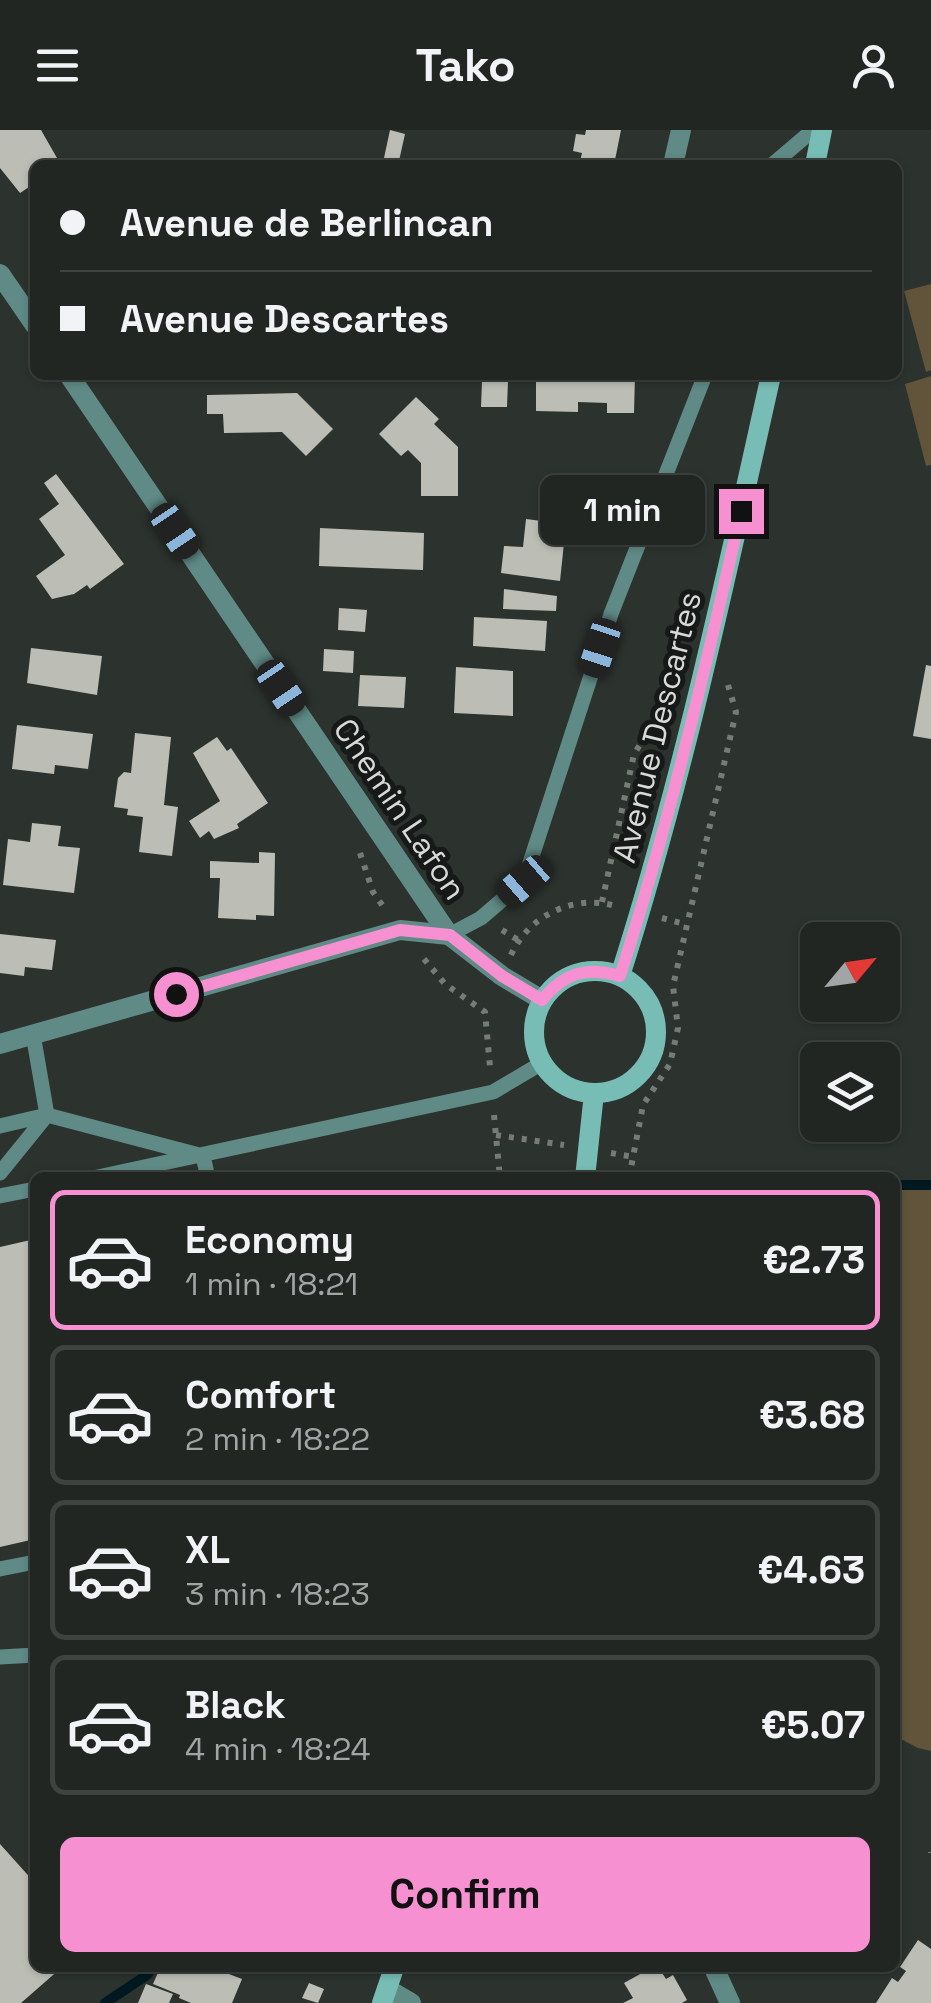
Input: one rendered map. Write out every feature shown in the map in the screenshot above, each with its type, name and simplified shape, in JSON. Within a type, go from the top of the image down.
[{"type":"main road","points":[[815,160],[822,130]]},
{"type":"main road","name":"Avenue Descartes","points":[[620,976],[714,630],[770,380]]},
{"type":"main road","points":[[585,971],[620,976],[637,987],[650,1004],[656,1024],[655,1045],[647,1065],[633,1080],[615,1090],[594,1094],[564,1084],[542,1063],[533,1032],[542,1000],[568,976],[585,971]]},
{"type":"main road","points":[[585,1172],[594,1094]]},
{"type":"main road","points":[[384,1996],[393,1972]]},
{"type":"street","points":[[675,160],[681,130]]},
{"type":"street","points":[[0,274],[30,318]]},
{"type":"street","name":"Chemin Lafon","points":[[72,380],[450,935],[502,976],[542,1000]]},
{"type":"street","points":[[0,1044],[400,930],[450,935]]},
{"type":"street","points":[[716,1972],[730,2003]]},
{"type":"street","points":[[384,1996],[411,2003]]},
{"type":"lane","points":[[778,160],[814,130]]},
{"type":"lane","points":[[450,935],[481,918],[524,881],[611,614],[703,380]]},
{"type":"lane","points":[[0,1173],[47,1116],[33,1034]]},
{"type":"lane","points":[[124,1172],[493,1092],[542,1063]]},
{"type":"lane","points":[[0,1126],[47,1116],[203,1156]]},
{"type":"lane","points":[[203,1156],[207,1172]]},
{"type":"lane","points":[[0,1196],[30,1190]]},
{"type":"lane","points":[[0,1568],[30,1563]]},
{"type":"lane","points":[[0,1657],[30,1654]]},
{"type":"path","points":[[366,812],[358,846],[373,892],[445,984],[485,1012]]},
{"type":"path","points":[[500,1172],[485,1012],[518,940],[545,915],[576,903],[602,902],[685,924],[674,986],[678,1028],[670,1064],[643,1105],[630,1172]]},
{"type":"shaded area","points":[[931,284],[931,370],[926,372],[904,291]]},
{"type":"shaded area","points":[[931,376],[931,465],[926,466],[905,384]]},
{"type":"shaded area","points":[[900,1185],[931,1185],[931,1751],[900,1739]]},
{"type":"building","points":[[0,130],[41,130],[58,160],[30,160],[30,186],[20,193],[0,168]]},
{"type":"building","points":[[390,130],[405,134],[399,160],[384,158]]},
{"type":"building","points":[[586,130],[621,130],[615,160],[580,160],[582,153],[573,151],[576,134],[585,135]]},
{"type":"building","points":[[536,380],[635,380],[634,413],[607,413],[607,403],[578,402],[578,412],[536,411]]},
{"type":"building","points":[[482,381],[508,381],[507,407],[481,407]]},
{"type":"building","points":[[297,393],[333,429],[306,456],[282,432],[224,433],[223,414],[207,414],[207,395]]},
{"type":"building","points":[[416,397],[439,419],[434,424],[458,447],[458,496],[421,496],[421,463],[408,450],[401,456],[379,434]]},
{"type":"building","points":[[56,474],[124,564],[90,589],[87,585],[74,594],[52,599],[36,576],[65,555],[39,519],[59,504],[44,483]]},
{"type":"building","points":[[526,519],[566,524],[560,581],[501,573],[504,546],[523,547]]},
{"type":"building","points":[[320,528],[424,533],[423,570],[319,566]]},
{"type":"building","points":[[504,589],[557,596],[556,611],[503,609]]},
{"type":"building","points":[[339,608],[367,610],[365,632],[338,630]]},
{"type":"building","points":[[474,617],[547,621],[545,651],[473,646]]},
{"type":"building","points":[[31,648],[102,656],[97,695],[27,683]]},
{"type":"building","points":[[324,649],[354,651],[353,673],[323,671]]},
{"type":"building","points":[[926,665],[931,666],[931,739],[913,736]]},
{"type":"building","points":[[456,667],[513,671],[513,716],[454,713]]},
{"type":"building","points":[[360,675],[406,677],[404,708],[358,706]]},
{"type":"building","points":[[17,725],[93,734],[88,769],[55,765],[54,774],[12,769]]},
{"type":"building","points":[[135,733],[171,737],[164,805],[178,807],[172,856],[139,852],[143,817],[127,815],[128,809],[114,807],[118,778],[124,772],[131,773]]},
{"type":"building","points":[[217,737],[227,751],[231,748],[268,803],[237,824],[239,828],[214,839],[209,831],[200,838],[189,821],[220,801],[193,753]]},
{"type":"building","points":[[32,823],[61,826],[58,846],[80,848],[74,893],[3,885],[8,839],[30,842]]},
{"type":"building","points":[[259,852],[275,853],[274,916],[256,915],[256,920],[218,918],[220,878],[210,878],[210,861],[259,863]]},
{"type":"building","points":[[0,934],[56,940],[52,970],[25,967],[24,976],[0,973]]},
{"type":"building","points":[[30,1240],[30,1540],[0,1547],[0,1247]]},
{"type":"building","points":[[0,1844],[30,1877],[30,1972],[56,1972],[21,2003],[0,2003]]},
{"type":"building","points":[[918,1940],[931,1949],[931,2003],[876,2003],[892,1978],[898,1982],[906,1971],[900,1967]]},
{"type":"building","points":[[158,1972],[224,1972],[242,1979],[232,2003],[191,2003],[153,1984]]},
{"type":"building","points":[[644,1972],[662,1972],[666,1979],[673,1975],[687,2000],[623,2003],[633,1998],[624,1983]]},
{"type":"building","points":[[309,1983],[324,1989],[318,2003],[302,1998]]},
{"type":"building","points":[[146,1984],[173,1994],[169,2003],[138,2003]]},
{"type":"waterway","points":[[900,1185],[931,1185]]},
{"type":"waterway","points":[[105,2003],[149,1972]]},
{"type":"route","points":[[176,994],[400,930],[450,935],[502,976],[542,1000],[568,976],[585,971],[620,976],[714,630],[741,511]]}]
